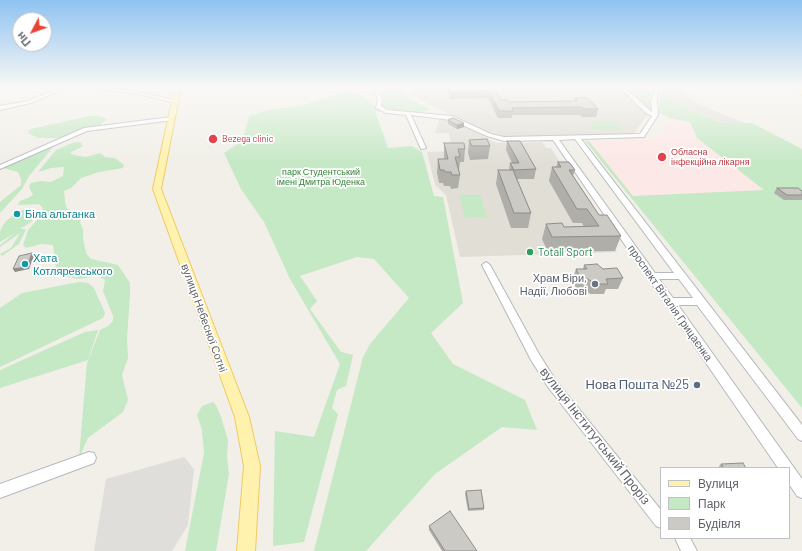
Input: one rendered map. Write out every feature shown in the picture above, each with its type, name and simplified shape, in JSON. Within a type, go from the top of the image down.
[{"type":"main road","name":"вулиця Небесної Сотні","points":[[172,113],[157,189],[242,417],[252,466],[246,551]]},
{"type":"street","points":[[399,113],[452,118],[489,135],[504,139],[642,136],[655,115],[650,113]]},
{"type":"street","points":[[408,114],[423,148]]},
{"type":"street","points":[[0,167],[63,140],[77,132],[93,128],[171,119]]},
{"type":"street","name":"проспект Віталія Грицаєнка","points":[[576,137],[802,435]]},
{"type":"street","name":"проспект Віталія Грицаєнка","points":[[555,138],[785,467]]},
{"type":"street","name":"вулиця Інститутський Проріз","points":[[486,265],[535,357],[552,384],[660,520]]},
{"type":"street","points":[[652,276],[681,276]]},
{"type":"street","points":[[670,302],[700,301]]},
{"type":"street","points":[[0,491],[89,458]]},
{"type":"street","points":[[790,473],[802,491]]},
{"type":"street","points":[[683,539],[689,551]]},
{"type":"shaded area","points":[[447,113],[645,113],[647,115],[634,134],[505,137],[483,130]]},
{"type":"shaded area","points":[[700,113],[720,113],[744,123],[723,123]]},
{"type":"shaded area","points":[[440,118],[452,119],[496,143],[542,142],[546,148],[551,148],[617,252],[460,257],[446,195],[435,185],[427,152],[452,151],[449,133],[435,133]]},
{"type":"shaded area","name":"Обласна інфекційна лікарня","points":[[669,118],[690,122],[697,138],[765,191],[633,196],[589,141],[657,138]]},
{"type":"shaded area","points":[[184,457],[194,469],[188,525],[172,551],[94,551],[106,479]]},
{"type":"green space","name":"парк Студентський імені Дмитра Юденка","points":[[259,113],[376,113],[388,148],[412,146],[422,152],[434,196],[443,197],[463,303],[431,333],[453,364],[525,400],[537,430],[502,427],[435,474],[366,551],[314,551],[363,357],[370,344],[409,298],[374,259],[357,257],[300,276],[317,301],[310,309],[341,352],[353,355],[346,386],[337,390],[332,408],[338,414],[304,542],[273,546],[275,431],[314,437],[340,364],[290,279],[264,222],[241,189],[224,153],[239,143],[245,132],[249,116]]},
{"type":"green space","points":[[659,113],[699,113],[722,123],[752,123],[802,149],[802,408],[585,141],[589,141],[633,196],[764,190],[697,138],[690,122],[669,118]]},
{"type":"green space","points":[[90,116],[101,116],[107,119],[100,125],[82,128],[60,138],[38,138],[28,133],[30,129]]},
{"type":"green space","points":[[592,121],[619,121],[621,130],[591,130]]},
{"type":"green space","points":[[80,142],[83,146],[70,153],[86,157],[100,153],[105,157],[115,158],[124,165],[123,168],[99,172],[81,178],[71,188],[64,191],[67,209],[72,211],[82,211],[83,216],[80,222],[83,230],[86,253],[91,259],[118,265],[130,283],[130,295],[127,338],[128,358],[122,375],[128,400],[123,412],[88,438],[79,458],[87,363],[100,330],[108,326],[113,321],[113,316],[103,291],[105,280],[98,276],[79,279],[57,275],[53,245],[41,244],[26,248],[23,245],[28,230],[38,219],[43,208],[39,204],[18,205],[20,201],[33,195],[29,187],[31,183],[40,181],[51,182],[63,176],[64,167],[51,168],[38,172],[56,150],[72,143]]},
{"type":"green space","points":[[54,146],[29,176],[22,189],[0,213],[0,202],[21,185],[21,179],[18,172],[3,168]]},
{"type":"green space","points":[[459,195],[480,195],[487,217],[465,217]]},
{"type":"green space","points":[[25,209],[32,210],[35,215],[31,222],[20,229],[26,229],[19,244],[2,256],[0,254],[11,248],[20,233],[0,247],[0,245],[15,233],[0,242],[0,232],[2,227],[6,221]]},
{"type":"green space","points":[[79,282],[88,283],[94,288],[105,313],[103,318],[0,367],[0,308],[22,293]]},
{"type":"green space","points":[[98,330],[88,360],[0,388],[0,370],[85,332]]},
{"type":"green space","points":[[213,402],[216,405],[221,417],[228,440],[227,457],[229,474],[216,551],[185,551],[204,453],[202,430],[197,415],[202,406]]},
{"type":"building","points":[[453,118],[464,123],[457,125],[448,120]]},
{"type":"building","points":[[487,139],[490,146],[472,146],[469,140]]},
{"type":"building","points":[[507,141],[520,141],[536,169],[514,170],[510,163],[519,163]]},
{"type":"building","points":[[444,143],[464,143],[465,149],[458,149],[460,157],[455,157],[460,175],[452,175],[451,172],[440,170],[438,159],[448,159]]},
{"type":"building","points":[[558,162],[569,162],[575,170],[569,170],[599,215],[607,215],[621,236],[552,237],[546,224],[562,223],[564,227],[599,226],[587,209],[577,209],[552,167],[561,167]]},
{"type":"building","points":[[498,170],[513,170],[531,213],[514,213]]},
{"type":"building","points":[[777,188],[798,188],[802,191],[802,195],[787,195]]},
{"type":"building","points":[[32,253],[27,267],[13,269],[19,256]]},
{"type":"building","points":[[597,264],[603,269],[617,268],[623,278],[606,279],[608,284],[595,284],[588,279],[581,279],[576,269],[587,269],[584,265]]},
{"type":"building","points":[[743,463],[745,467],[723,467],[721,464]]},
{"type":"building","points":[[481,490],[484,508],[469,509],[466,491]]},
{"type":"building","points":[[450,511],[477,551],[445,551],[429,526]]},
{"type":"place","name":"Bezega clinic","points":[[213,139]]},
{"type":"place","name":"Обласна інфекційна лікарня","points":[[662,157]]},
{"type":"place","name":"Біла альтанка","points":[[17,214]]},
{"type":"place","name":"Totall Sport","points":[[530,252]]},
{"type":"place","name":"Хата Котляревського","points":[[25,264]]},
{"type":"place","name":"Храм Віри, Надії, Любові","points":[[595,284]]},
{"type":"place","name":"Нова Пошта №25","points":[[697,385]]}]
